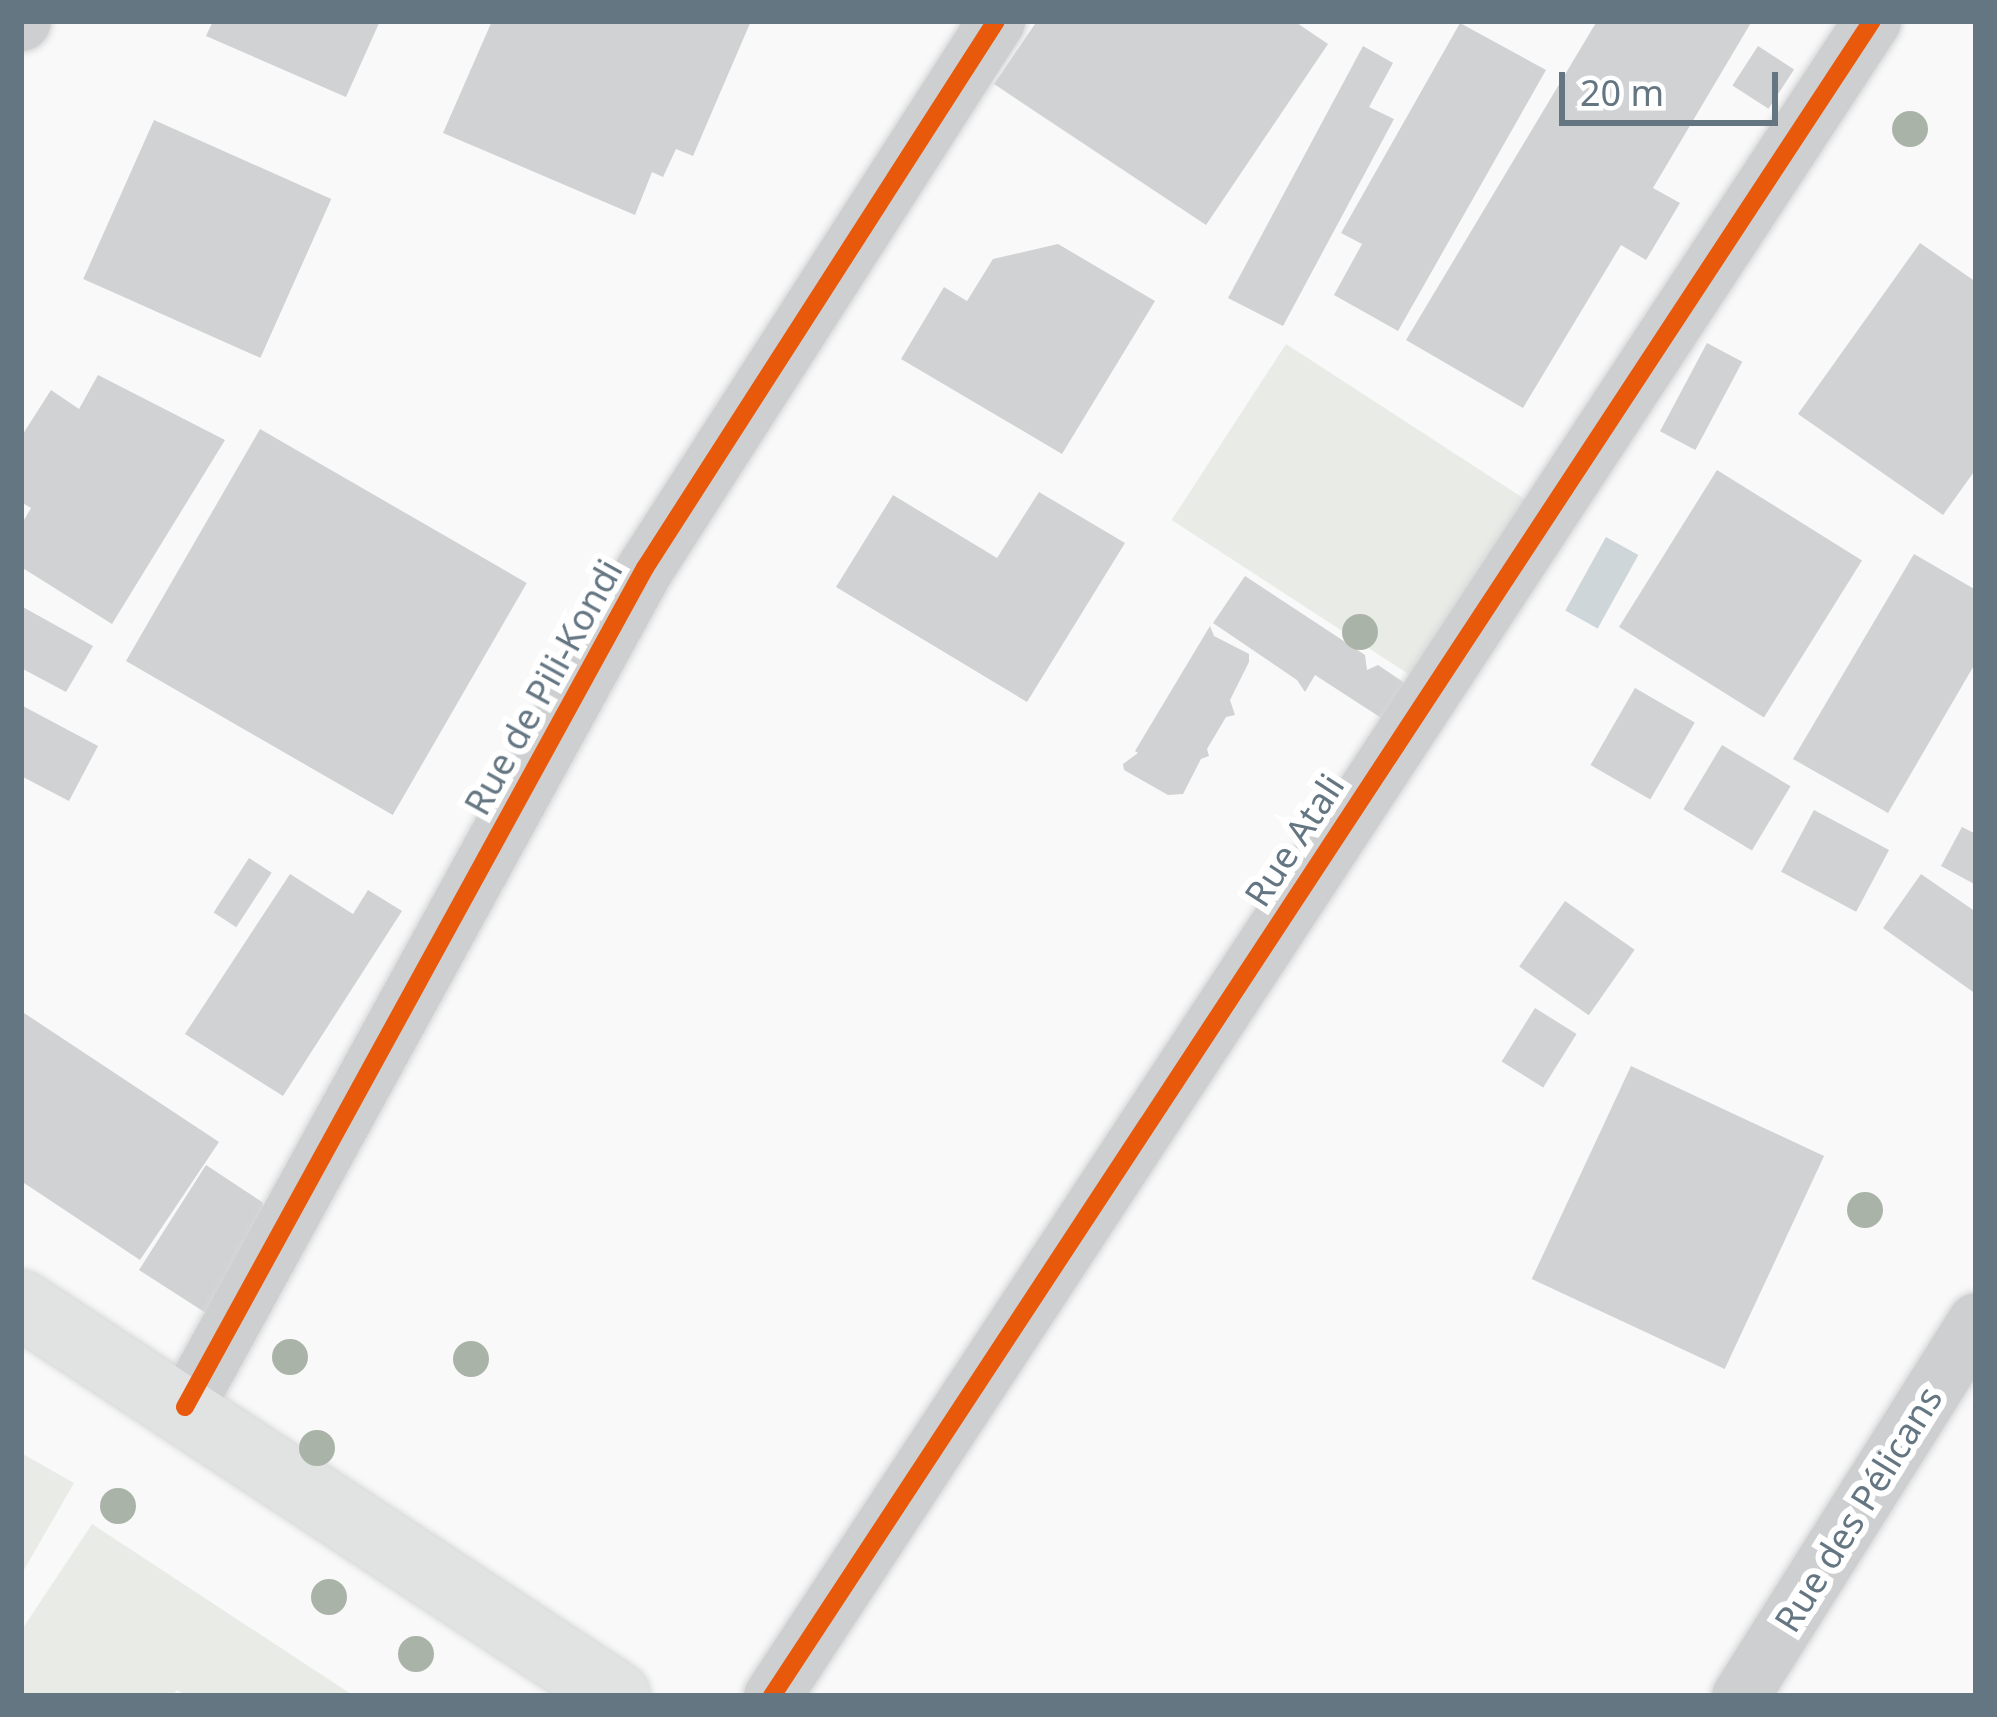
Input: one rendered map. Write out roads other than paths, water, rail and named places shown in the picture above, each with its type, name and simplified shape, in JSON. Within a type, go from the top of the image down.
[{"type":"street","name":"Rue de Pili-Kondi","points":[[185,1407],[645,568],[996,21]]},
{"type":"street","name":"Rue Atali","points":[[772,1696],[1871,21]]},
{"type":"street","points":[[21,1304],[185,1407],[617,1696]]},
{"type":"street","name":"Rue des Pélicans","points":[[1740,1696],[1976,1321]]}]
